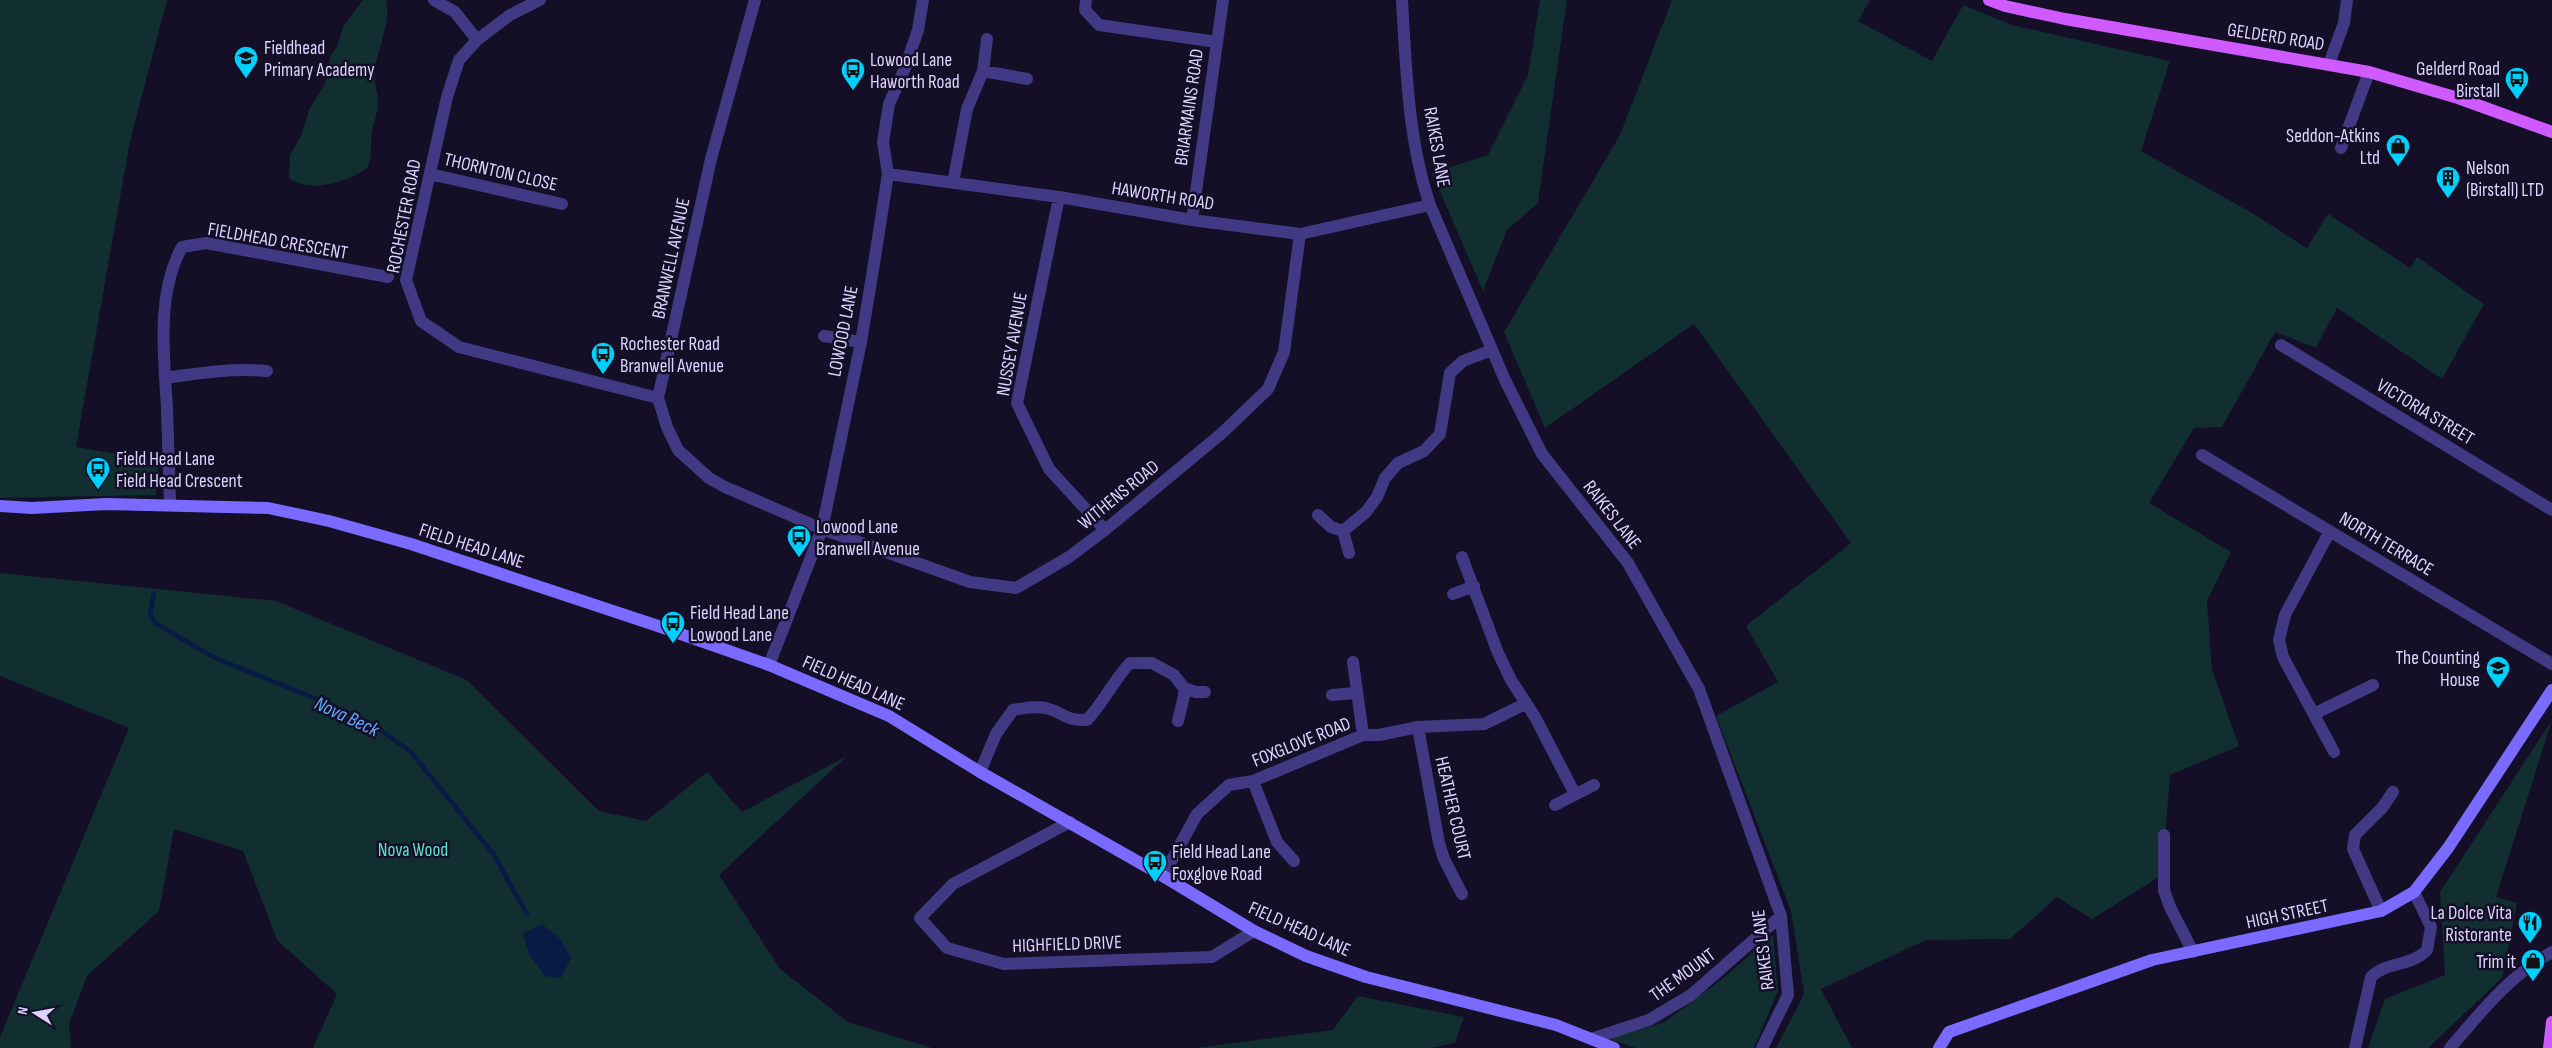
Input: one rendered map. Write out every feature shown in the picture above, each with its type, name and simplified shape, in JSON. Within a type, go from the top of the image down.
[{"type":"main road","name":"GELDERD ROAD","points":[[1989,0],[2005,6],[2065,19],[2369,72],[2458,98],[2552,132]]},
{"type":"main road","name":"FIELD HEAD LANE","points":[[0,506],[32,508],[106,504],[170,504],[268,508],[329,521],[411,544],[655,625],[769,665],[890,716],[980,772],[1070,822],[1254,931],[1306,956],[1366,977],[1556,1025],[1614,1048]]},
{"type":"main road","name":"HIGH STREET","points":[[1938,1048],[1949,1032],[2152,960],[2381,911],[2414,892],[2448,848],[2552,690]]},
{"type":"main road","points":[[2549,1048],[2552,1022]]},
{"type":"street","points":[[434,0],[455,12],[477,40]]},
{"type":"street","name":"ROCHESTER ROAD","points":[[540,0],[510,15],[477,40],[459,60],[447,97],[406,280],[421,321],[459,347],[658,398]]},
{"type":"street","name":"BRANWELL AVENUE","points":[[755,0],[711,159],[658,398],[667,427],[678,450],[709,478],[822,529]]},
{"type":"street","name":"LOWOOD LANE","points":[[769,665],[822,529],[861,342],[888,174],[882,142],[890,104],[918,30],[923,0]]},
{"type":"street","points":[[1086,0],[1085,10],[1099,25],[1217,42]]},
{"type":"street","name":"BRIARMAINS ROAD","points":[[1192,220],[1223,0]]},
{"type":"street","name":"RAIKES LANE","points":[[1402,0],[1406,70],[1421,179],[1430,205],[1492,350],[1542,454],[1628,563],[1699,689],[1781,916],[1788,995],[1762,1048]]},
{"type":"street","points":[[2329,64],[2344,23],[2347,0]]},
{"type":"street","points":[[954,183],[967,109],[983,71],[987,39]]},
{"type":"street","points":[[983,71],[1027,79]]},
{"type":"street","points":[[2340,148],[2369,72]]},
{"type":"street","name":"THORNTON CLOSE","points":[[430,174],[562,204]]},
{"type":"street","name":"HAWORTH ROAD","points":[[888,174],[1059,197],[1192,220],[1300,234],[1430,205]]},
{"type":"street","name":"NUSSEY AVENUE","points":[[1059,197],[1017,403],[1049,469],[1106,530]]},
{"type":"street","name":"WITHENS ROAD","points":[[822,529],[970,582],[1016,588],[1069,557],[1106,530],[1221,434],[1268,389],[1284,352],[1300,234]]},
{"type":"street","name":"FIELDHEAD CRESCENT","points":[[170,504],[164,349],[166,293],[172,265],[182,247],[206,243],[388,277]]},
{"type":"street","points":[[824,336],[861,342]]},
{"type":"street","name":"VICTORIA STREET","points":[[2281,345],[2552,510]]},
{"type":"street","points":[[1343,531],[1366,512],[1398,462],[1424,450],[1440,434],[1450,373],[1462,361],[1492,350]]},
{"type":"street","points":[[165,378],[204,372],[246,369],[267,371]]},
{"type":"street","name":"NORTH TERRACE","points":[[2202,455],[2552,664]]},
{"type":"street","points":[[1318,515],[1331,527],[1343,531]]},
{"type":"street","points":[[1343,531],[1349,553]]},
{"type":"street","points":[[2330,531],[2285,616],[2279,640],[2283,656],[2334,752]]},
{"type":"street","points":[[1462,557],[1498,653],[1525,704],[1535,717],[1575,794]]},
{"type":"street","points":[[1453,594],[1474,586]]},
{"type":"street","points":[[1352,662],[1363,735]]},
{"type":"street","points":[[980,772],[996,734],[1013,710],[1032,706],[1048,708],[1072,721],[1088,720],[1099,708],[1116,678],[1130,663],[1152,663],[1174,675],[1184,688],[1196,692],[1205,692]]},
{"type":"street","points":[[2314,714],[2373,685]]},
{"type":"street","points":[[1178,721],[1184,688]]},
{"type":"street","points":[[1332,695],[1356,693]]},
{"type":"street","name":"FOXGLOVE ROAD","points":[[1163,876],[1197,814],[1228,785],[1253,781],[1363,735],[1379,735],[1418,728],[1484,724],[1525,704]]},
{"type":"street","name":"HEATHER COURT","points":[[1418,728],[1439,843],[1444,859],[1462,894]]},
{"type":"street","points":[[1253,781],[1278,842],[1294,861]]},
{"type":"street","points":[[1555,804],[1594,785]]},
{"type":"street","points":[[2381,911],[2354,849],[2354,842],[2355,835],[2382,808],[2393,792]]},
{"type":"street","name":"HIGHFIELD DRIVE","points":[[1070,822],[953,884],[920,918],[946,948],[1004,964],[1212,956],[1254,931]]},
{"type":"street","points":[[2164,835],[2164,890],[2170,907],[2193,952]]},
{"type":"street","points":[[2355,1048],[2371,977],[2378,970],[2414,961],[2427,950],[2431,927],[2414,892]]},
{"type":"street","name":"THE MOUNT","points":[[1591,1039],[1649,1020],[1691,995],[1781,916]]},
{"type":"street","points":[[2450,1048],[2492,1001],[2528,966],[2552,952]]},
{"type":"green space","points":[[0,0],[167,0],[130,141],[76,447],[158,461],[156,495],[0,498]]},
{"type":"green space","points":[[363,0],[386,0],[387,8],[386,26],[376,63],[375,82],[378,104],[372,131],[369,163],[367,168],[339,182],[318,186],[298,183],[289,178],[290,155],[302,134],[309,110],[324,85],[328,75],[330,57],[337,47],[343,27]]},
{"type":"green space","points":[[1540,0],[1567,0],[1538,203],[1507,230],[1483,291],[1432,173],[1488,155],[1528,75]]},
{"type":"green space","points":[[1672,0],[1870,0],[1858,21],[1932,61],[1963,5],[2012,25],[2170,61],[2141,151],[2252,213],[2307,248],[2328,214],[2410,268],[2417,257],[2484,304],[2442,379],[2337,308],[2316,348],[2275,332],[2222,427],[2194,428],[2149,503],[2231,552],[2207,601],[2212,670],[2239,746],[2170,775],[2162,875],[2092,919],[2057,897],[2010,939],[1926,940],[1821,989],[1852,1048],[1776,1048],[1804,994],[1791,911],[1716,716],[1778,682],[1746,626],[1851,543],[1694,324],[1545,428],[1504,332],[1620,135]]},
{"type":"green space","name":"Nova Wood","points":[[0,573],[276,601],[467,680],[599,811],[646,821],[707,772],[742,812],[847,756],[719,875],[780,969],[848,1022],[932,1048],[313,1048],[337,994],[277,940],[243,851],[174,829],[159,911],[87,976],[69,1024],[71,1048],[0,1048],[0,1037],[129,728],[0,676]]},
{"type":"green space","points":[[2552,720],[2496,897],[2517,903],[2502,978],[2428,1048],[2368,1048],[2385,999],[2445,975],[2440,892]]},
{"type":"green space","points":[[1773,935],[1778,991],[1754,1048],[1636,1048],[1608,1039],[1663,1023],[1722,979]]},
{"type":"green space","points":[[1358,996],[1464,1017],[1455,1043],[1430,1048],[1194,1048],[1333,1030]]},
{"type":"water","points":[[542,924],[560,939],[571,958],[561,978],[545,976],[529,954],[523,933]]},
{"type":"waterway","name":"Nova Beck","points":[[154,594],[150,614],[155,623],[215,658],[329,704],[373,725],[411,752],[494,855],[527,914]]},
{"type":"place","name":"Fieldhead Primary Academy","points":[[246,79]]},
{"type":"place","name":"Lowood Lane Haworth Road","points":[[853,91]]},
{"type":"place","name":"Gelderd Road Birstall","points":[[2517,100]]},
{"type":"place","name":"Seddon-Atkins Ltd","points":[[2398,167]]},
{"type":"place","name":"Nelson (Birstall) LTD","points":[[2448,199]]},
{"type":"place","name":"Rochester Road Branwell Avenue","points":[[603,375]]},
{"type":"place","name":"Field Head Lane Field Head Crescent","points":[[98,490]]},
{"type":"place","name":"Lowood Lane Branwell Avenue","points":[[799,558]]},
{"type":"place","name":"Field Head Lane Lowood Lane","points":[[673,644]]},
{"type":"place","name":"The Counting House","points":[[2498,689]]},
{"type":"place","name":"Field Head Lane Foxglove Road","points":[[1155,883]]},
{"type":"place","name":"La Dolce Vita Ristorante","points":[[2530,944]]},
{"type":"place","name":"Trim it","points":[[2533,982]]}]
